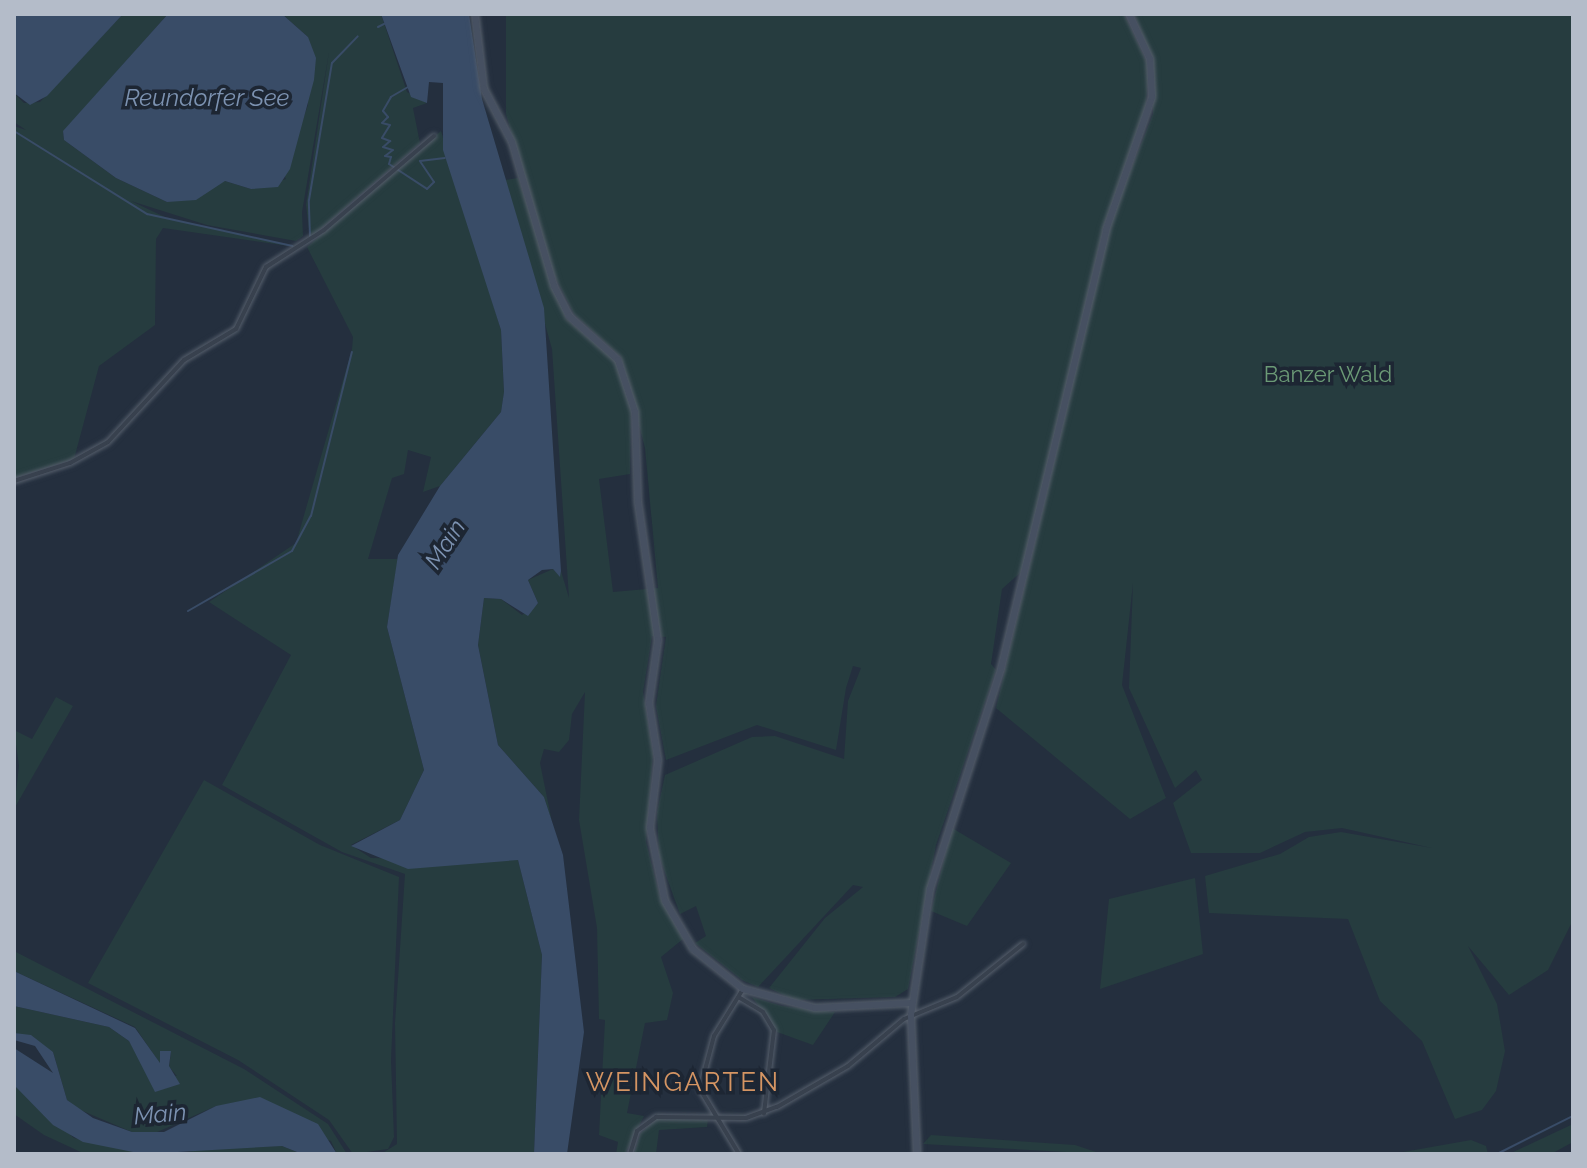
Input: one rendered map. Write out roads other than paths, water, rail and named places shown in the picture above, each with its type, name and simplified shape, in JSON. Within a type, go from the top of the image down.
[{"type":"street","points":[[475,14],[484,89],[500,117],[563,307],[618,360],[635,412],[638,502],[658,640],[649,703],[658,760],[650,828],[672,914],[701,958],[743,989],[815,1008],[912,1003]]},
{"type":"street","points":[[917,1154],[911,1018],[935,866],[998,680],[1106,230],[1149,109],[1150,59],[1129,14]]},
{"type":"street","points":[[16,480],[108,442],[184,360],[236,329],[266,267],[324,230],[434,136]]},
{"type":"street","points":[[630,1154],[637,1131],[656,1117],[715,1115],[746,1118],[764,1113],[836,1075],[911,1018],[950,1002],[1023,944]]},
{"type":"street","points":[[739,1154],[702,1098],[702,1073],[714,1036],[743,989]]},
{"type":"street","points":[[740,998],[763,1012],[774,1030],[764,1113]]},
{"type":"water","points":[[14,14],[123,14],[47,96],[30,105],[14,93]]},
{"type":"water","name":"Reundorfer See","points":[[168,14],[282,14],[308,37],[316,58],[314,80],[290,169],[278,187],[251,189],[225,181],[196,200],[167,202],[116,178],[64,140],[63,131]]},
{"type":"water","name":"Main","points":[[381,14],[469,14],[482,99],[544,308],[560,577],[553,569],[542,570],[528,580],[538,603],[528,616],[501,599],[484,598],[478,645],[498,745],[544,797],[563,855],[584,1032],[567,1154],[534,1154],[542,955],[518,860],[408,869],[351,846],[400,820],[424,770],[387,627],[398,555],[440,486],[501,412],[504,392],[501,330],[443,150],[443,83],[429,82],[427,103],[411,97]]},
{"type":"water","points":[[14,971],[135,1028],[160,1063],[160,1051],[171,1051],[169,1066],[180,1084],[155,1092],[129,1041],[109,1027],[14,1006]]},
{"type":"water","points":[[14,1033],[31,1035],[53,1052],[67,1100],[93,1118],[132,1132],[164,1132],[216,1106],[260,1097],[318,1124],[337,1154],[302,1154],[282,1146],[143,1154],[83,1142],[53,1125],[14,1085],[14,1048],[53,1073],[35,1046],[14,1040]]},
{"type":"waterway","points":[[378,27],[384,24]]},
{"type":"waterway","points":[[310,236],[309,200],[332,63],[358,36]]},
{"type":"waterway","points":[[408,87],[391,97],[383,111],[388,117],[382,123],[390,125],[382,138],[390,141],[383,147],[393,150],[385,156],[391,157],[389,164],[427,189],[434,182],[420,161],[445,158]]},
{"type":"waterway","points":[[14,131],[147,214],[293,246]]},
{"type":"waterway","points":[[188,611],[292,551],[311,516],[352,352]]},
{"type":"waterway","points":[[1497,1154],[1573,1116]]},
{"type":"district","name":"WEINGARTEN","points":[[683,1083]]},
{"type":"park label","name":"Banzer Wald","points":[[1328,375]]}]
